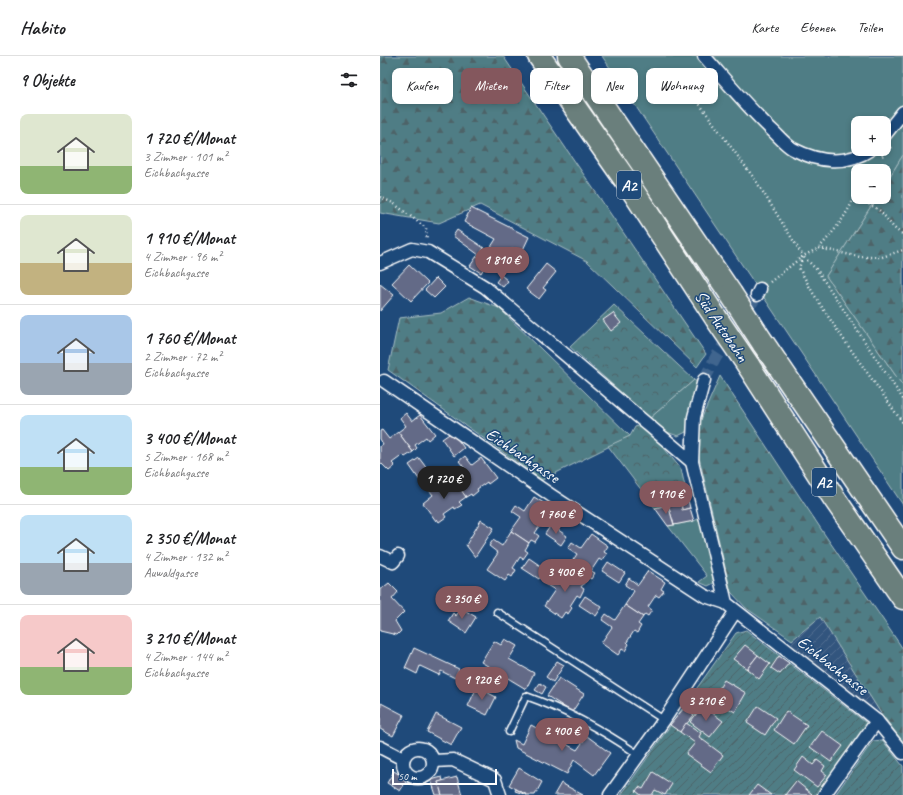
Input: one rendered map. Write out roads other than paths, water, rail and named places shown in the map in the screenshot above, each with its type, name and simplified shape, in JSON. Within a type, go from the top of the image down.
[{"type":"highway","name":"Süd Autobahn","points":[[539,56],[629,185],[834,498],[903,598]]},
{"type":"highway","name":"Süd Autobahn","points":[[569,56],[903,548]]},
{"type":"street","points":[[704,56],[769,127],[791,148],[810,156],[831,162],[860,156]]},
{"type":"street","points":[[891,127],[903,112]]},
{"type":"street","points":[[380,263],[412,249],[428,252],[485,287],[692,462]]},
{"type":"street","points":[[704,380],[694,417],[692,462],[726,603]]},
{"type":"street","name":"Eichbachgasse","points":[[384,381],[552,496],[705,596],[726,603],[735,612],[877,721],[903,753]]},
{"type":"street","points":[[380,556],[393,562],[398,556]]},
{"type":"street","points":[[610,795],[664,720],[735,612]]},
{"type":"street","points":[[824,795],[877,721]]},
{"type":"street","points":[[380,747],[403,759]]},
{"type":"street","points":[[422,748],[430,753],[434,761],[434,767],[428,776],[417,778],[408,774],[403,765],[403,759],[408,751],[422,748]]},
{"type":"street","points":[[434,761],[453,760],[495,780],[500,795]]},
{"type":"lane","points":[[497,612],[664,720]]},
{"type":"lane","points":[[509,732],[526,696],[542,702],[610,735],[639,755]]},
{"type":"tunnel","points":[[704,380],[716,357],[757,295]]}]
